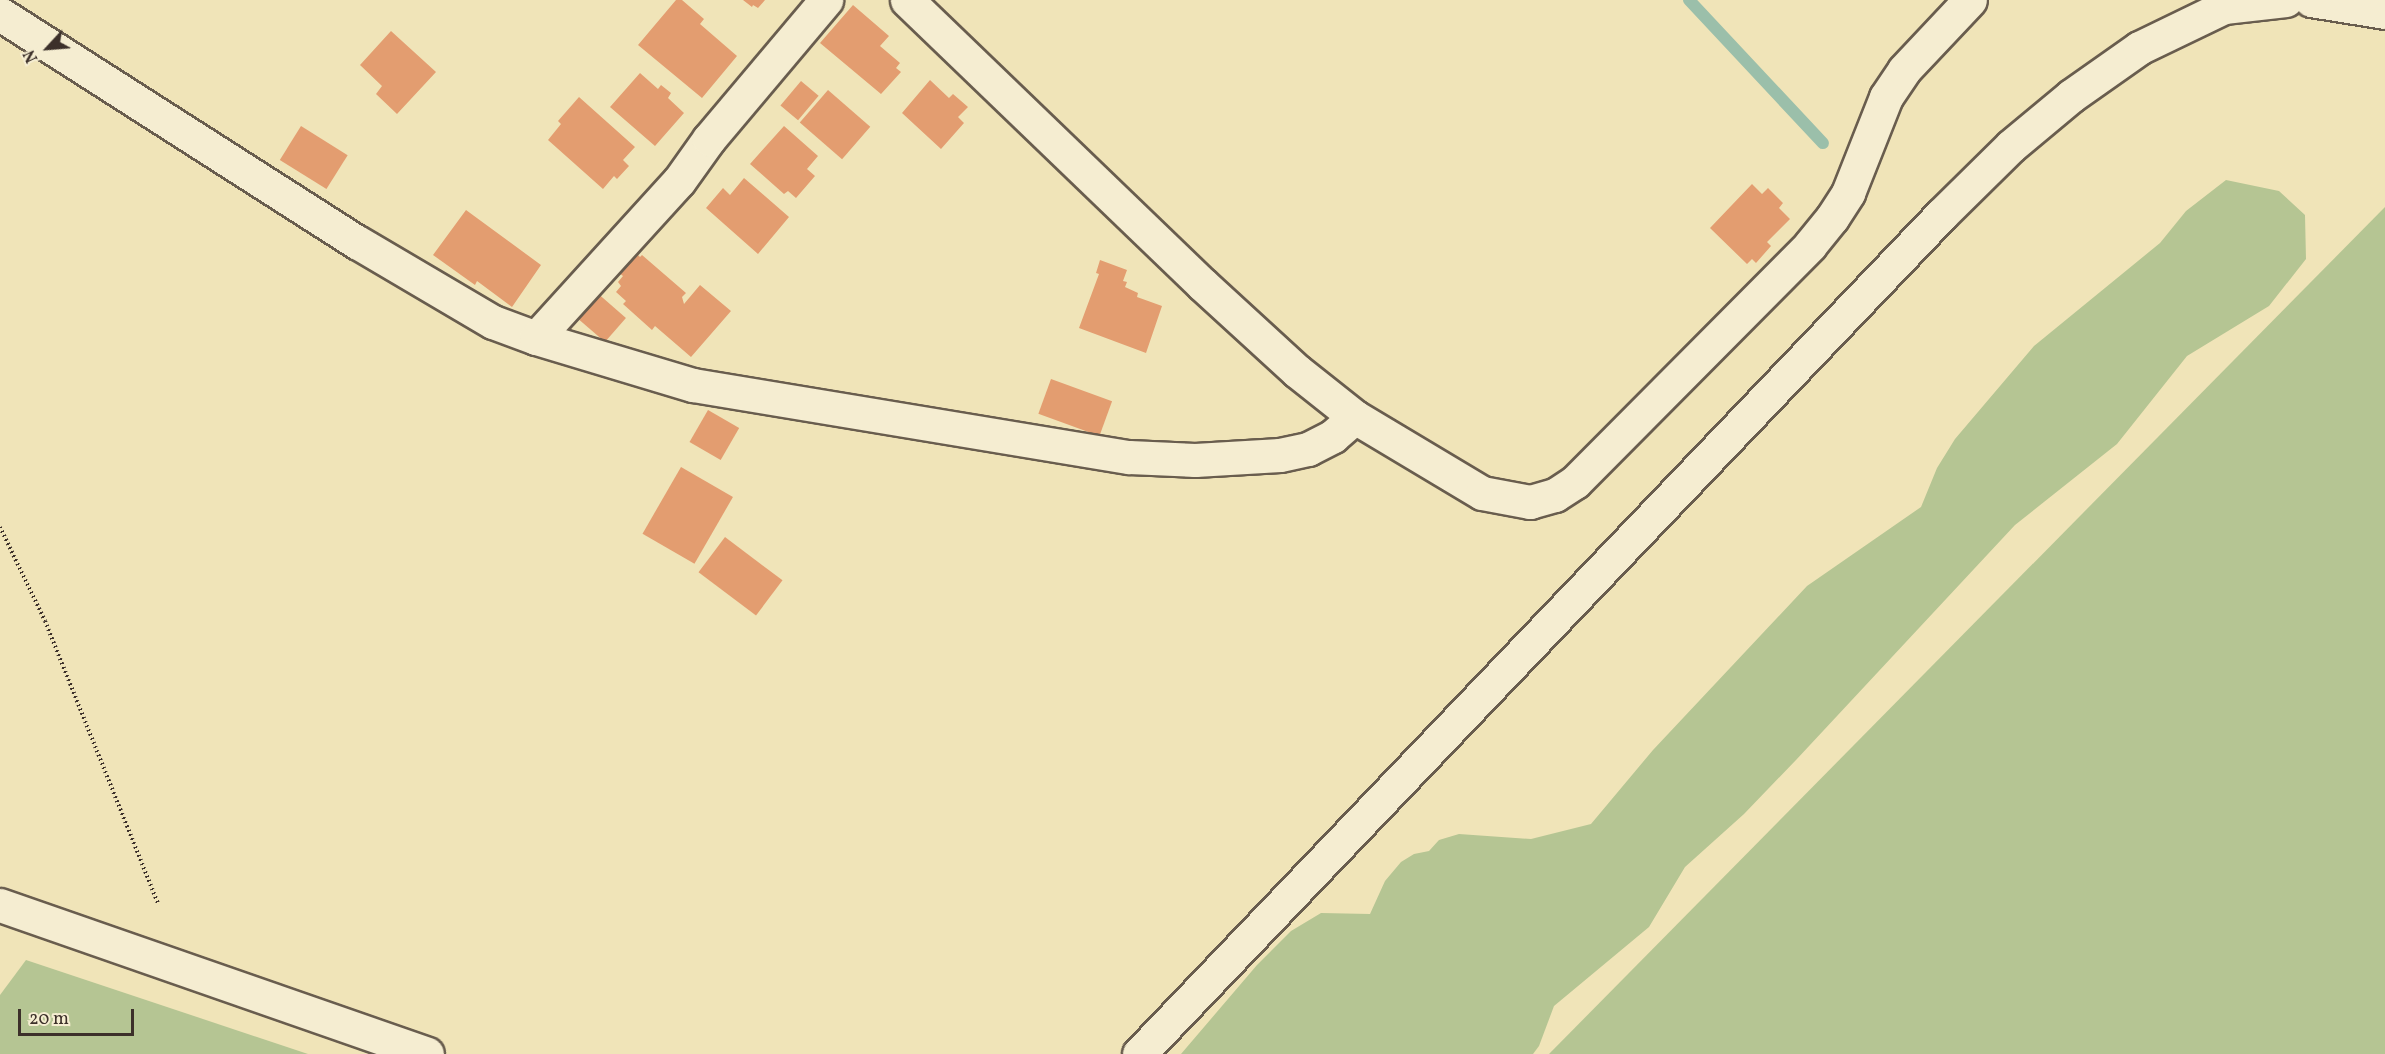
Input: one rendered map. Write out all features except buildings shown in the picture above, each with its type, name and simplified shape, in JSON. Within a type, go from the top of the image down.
[{"type":"street","points":[[536,338],[679,181],[709,139],[826,0]]},
{"type":"street","points":[[907,0],[1202,284],[1297,370],[1355,417],[1482,493],[1530,502],[1555,495],[1575,482],[1810,245],[1832,218],[1848,193],[1886,97],[1904,70],[1970,0]]},
{"type":"street","points":[[1139,1054],[1933,224],[2011,146],[2071,96],[2139,48],[2224,6],[2286,0]]},
{"type":"street","points":[[2311,0],[2385,12]]},
{"type":"street","points":[[0,14],[357,242],[493,322],[536,338],[693,385],[1129,457],[1195,459],[1280,455],[1308,449],[1333,436],[1355,417]]},
{"type":"street","points":[[0,905],[427,1054]]},
{"type":"path","points":[[0,527],[45,621],[158,903]]},
{"type":"green space","points":[[2226,180],[2279,191],[2305,215],[2306,259],[2269,306],[2187,356],[2117,444],[2015,525],[1744,814],[1685,867],[1649,927],[1554,1006],[1539,1046],[1533,1054],[1181,1054],[1257,965],[1291,931],[1321,913],[1370,914],[1385,881],[1401,862],[1414,854],[1429,851],[1439,840],[1459,834],[1531,839],[1591,824],[1653,750],[1807,586],[1921,507],[1937,468],[1955,439],[2034,346],[2160,243],[2186,211]]},
{"type":"green space","points":[[2385,207],[2385,1054],[1549,1054]]},
{"type":"green space","points":[[26,960],[308,1054],[0,1054],[0,995]]},
{"type":"waterway","points":[[1689,0],[1823,143]]}]
